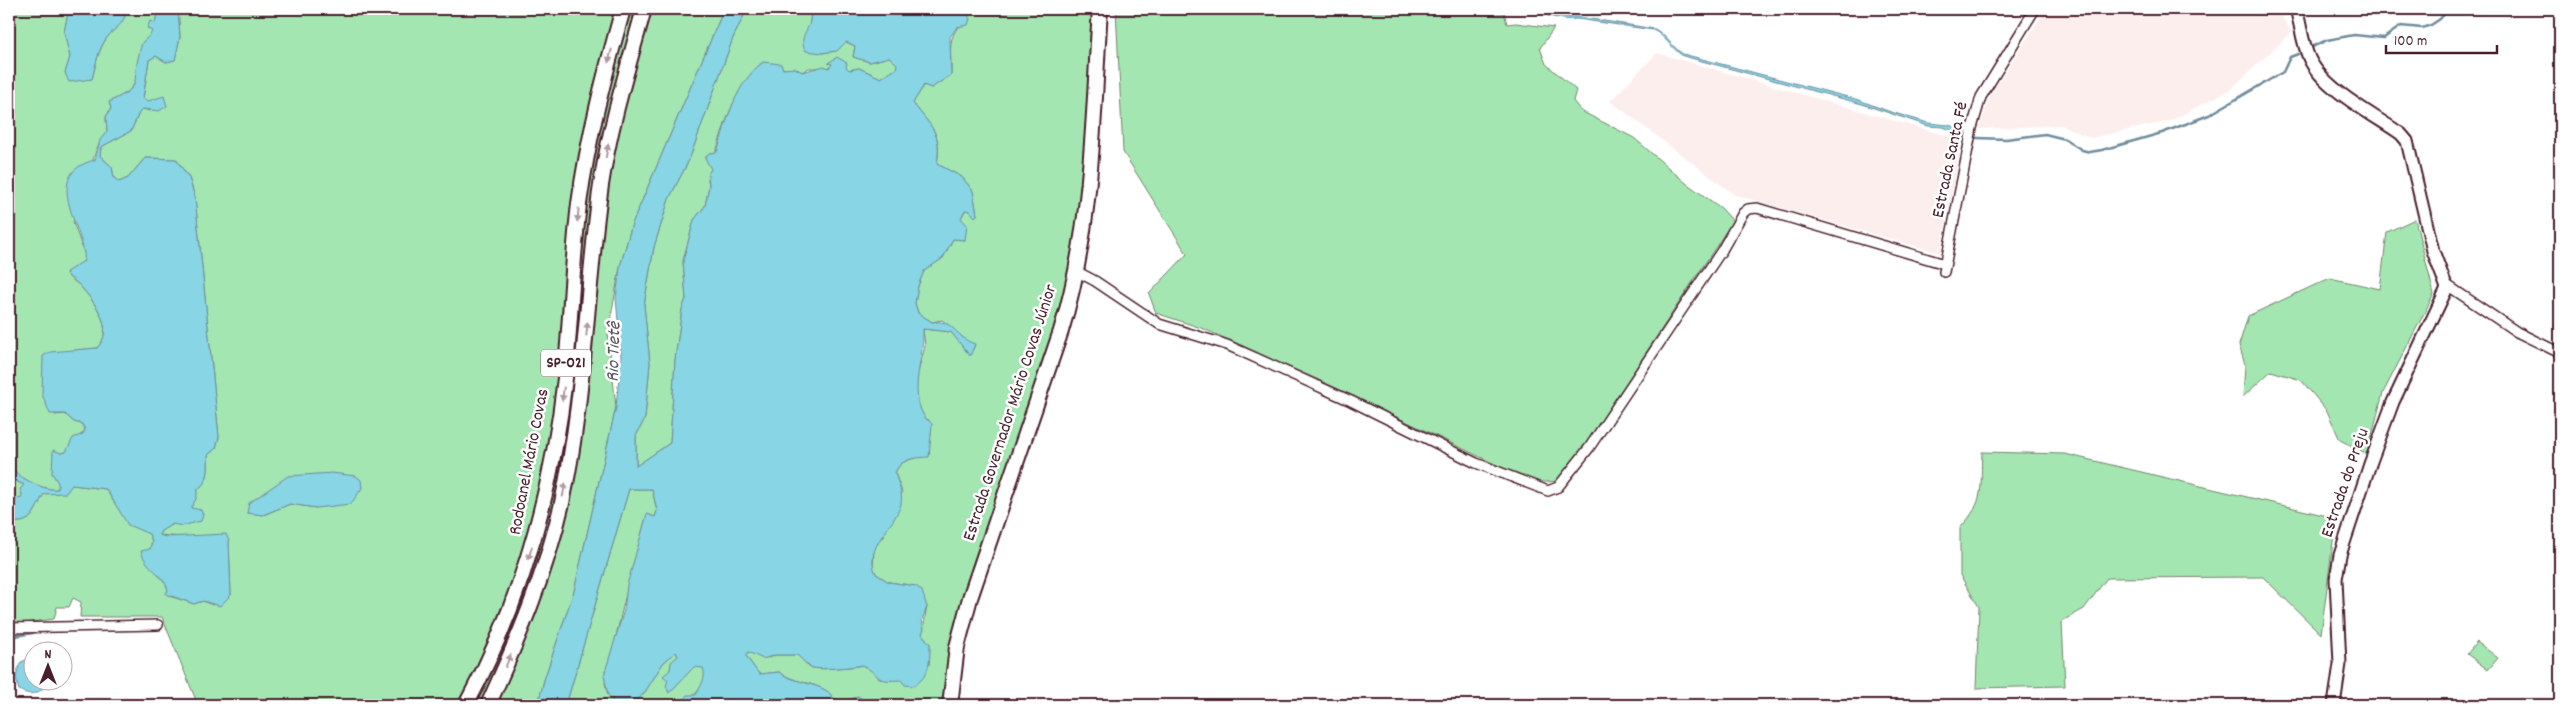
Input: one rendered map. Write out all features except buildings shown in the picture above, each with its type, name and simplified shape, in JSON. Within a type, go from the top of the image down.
[{"type":"highway","name":"Rodoanel Mário Covas","points":[[466,705],[517,594],[542,511],[552,467],[565,376],[575,239],[585,168],[598,103],[624,9]]},
{"type":"highway","name":"Rodoanel Mário Covas","points":[[488,705],[535,592],[562,505],[580,395],[601,183],[614,115],[644,9]]},
{"type":"highway","name":"Estrada Governador Mário Covas Júnior","points":[[950,705],[956,652],[970,598],[1061,331],[1076,271],[1087,204],[1100,9]]},
{"type":"main road","points":[[2296,9],[2308,56],[2317,72],[2336,89],[2401,134],[2407,141],[2433,251],[2447,285]]},
{"type":"main road","name":"Estrada do Preju","points":[[2334,705],[2340,664],[2336,579],[2340,555],[2393,402],[2446,292],[2447,285]]},
{"type":"street","name":"Estrada Santa Fé","points":[[1076,271],[1095,281],[1159,324],[1227,345],[1351,401],[1476,463],[1548,491],[1558,487],[1589,448],[1722,250],[1742,213],[1748,209],[1757,208],[1944,268],[1972,128],[1981,97],[2035,9]]},
{"type":"street","points":[[2447,285],[2517,332],[2560,353]]},
{"type":"street","points":[[9,628],[158,625]]},
{"type":"shaded area","points":[[2046,9],[2276,9],[2292,32],[2231,89],[2170,121],[2091,138],[2061,125],[1979,129],[1990,96]]},
{"type":"shaded area","points":[[1657,53],[1962,140],[1940,253],[1735,195],[1610,101]]},
{"type":"green space","points":[[9,9],[69,9],[64,32],[70,57],[65,73],[92,79],[103,44],[123,20],[127,9],[158,9],[151,36],[137,64],[136,82],[127,93],[109,102],[111,108],[106,117],[107,131],[97,148],[73,222],[85,255],[84,261],[66,273],[92,300],[101,316],[104,333],[102,341],[97,348],[50,353],[55,415],[65,414],[74,422],[82,424],[85,430],[66,452],[61,453],[52,473],[59,483],[58,489],[41,487],[14,470],[9,470]]},
{"type":"green space","points":[[178,9],[724,9],[632,224],[620,267],[608,333],[616,407],[574,591],[544,680],[538,705],[198,705],[162,617],[80,617],[81,602],[73,598],[69,607],[57,607],[54,619],[9,625],[9,521],[17,522],[28,519],[44,494],[72,485],[106,489],[124,515],[142,531],[149,534],[152,541],[150,549],[158,575],[166,582],[168,590],[166,594],[194,604],[203,601],[212,605],[231,595],[229,541],[159,535],[162,530],[172,525],[189,510],[198,489],[205,482],[208,470],[208,455],[216,448],[219,437],[195,197],[189,178],[176,159],[145,158],[128,178],[119,182],[114,178],[112,167],[100,156],[101,147],[131,131],[139,113],[143,109],[150,111],[148,101],[143,99],[149,60],[156,56],[166,62],[175,60],[180,37]],"holes":[[[362,488],[316,508],[290,504],[263,515],[247,512]]]},
{"type":"green space","points":[[747,9],[811,9],[810,23],[822,53],[836,51],[846,42],[855,46],[853,57],[870,62],[889,57],[898,64],[896,69],[881,78],[859,68],[849,70],[846,67],[833,64],[829,68],[809,68],[802,72],[795,68],[788,70],[763,62],[743,86],[722,132],[708,179],[709,186],[705,206],[694,220],[683,261],[686,299],[682,309],[675,360],[670,443],[636,466],[636,436],[645,418],[650,363],[644,305],[654,247],[669,199],[689,160],[733,38]]},
{"type":"green space","points":[[965,9],[1092,9],[1082,171],[1072,251],[1064,291],[1053,330],[964,592],[952,637],[943,705],[869,705],[858,696],[841,702],[821,688],[790,678],[779,672],[759,674],[746,656],[748,652],[770,658],[775,655],[797,655],[809,666],[817,669],[862,665],[875,672],[879,679],[900,678],[929,665],[930,644],[922,634],[927,607],[916,586],[889,582],[876,574],[873,567],[874,548],[883,537],[902,492],[895,473],[903,462],[916,458],[929,420],[924,418],[916,400],[917,376],[925,346],[923,329],[951,332],[970,355],[975,345],[968,342],[942,320],[932,322],[918,313],[915,303],[918,286],[924,271],[943,258],[953,239],[965,240],[961,218],[966,209],[977,215],[973,191],[962,177],[937,164],[937,137],[930,124],[913,103],[924,85],[931,88],[951,75],[952,39],[958,28],[964,24]]},
{"type":"green space","points":[[1116,9],[1478,9],[1504,12],[1507,24],[1516,23],[1554,28],[1540,48],[1546,64],[1576,90],[1573,101],[1581,111],[1634,138],[1686,183],[1721,208],[1733,221],[1565,475],[1557,481],[1534,481],[1334,387],[1204,329],[1156,313],[1149,294],[1187,254],[1123,152]]},
{"type":"green space","points":[[2415,219],[2434,294],[2383,393],[2367,454],[2340,440],[2327,411],[2301,380],[2271,371],[2243,397],[2245,365],[2239,345],[2248,316],[2330,278],[2380,289],[2387,232]]},
{"type":"green space","points":[[1982,452],[2065,454],[2336,518],[2321,634],[2263,577],[2107,578],[2084,609],[2062,621],[2065,686],[1976,688],[1979,607],[1960,575],[1960,528],[1974,510],[1978,501],[1981,484]]},
{"type":"green space","points":[[9,471],[16,481],[24,485],[21,499],[9,509]]},
{"type":"green space","points":[[629,489],[652,489],[657,511],[655,517],[647,514],[641,535],[605,683],[608,695],[615,703],[645,692],[663,663],[676,652],[678,656],[672,664],[669,673],[669,693],[694,666],[704,668],[704,680],[702,686],[694,695],[679,705],[566,705]]},
{"type":"green space","points":[[2477,642],[2498,658],[2488,670],[2467,654]]},
{"type":"water","points":[[69,9],[127,9],[123,21],[103,44],[92,79],[69,82],[65,73],[70,57],[64,32]]},
{"type":"water","points":[[158,9],[178,9],[180,37],[175,60],[166,62],[156,56],[149,60],[143,98],[148,101],[164,96],[167,106],[159,111],[143,109],[139,113],[131,131],[101,147],[100,156],[112,167],[114,178],[119,182],[128,178],[145,158],[176,159],[189,178],[195,197],[219,437],[216,448],[208,455],[208,470],[205,482],[198,489],[196,499],[191,508],[201,510],[203,515],[201,521],[182,526],[173,524],[161,531],[159,535],[166,537],[226,534],[229,541],[231,595],[220,606],[203,601],[194,604],[166,594],[168,590],[166,584],[146,562],[141,551],[150,549],[152,541],[149,534],[128,525],[106,489],[72,485],[66,493],[44,494],[28,519],[17,522],[9,521],[9,509],[16,499],[21,498],[20,489],[24,485],[16,481],[9,470],[14,470],[41,487],[58,489],[58,483],[52,473],[53,450],[61,453],[66,452],[73,438],[83,434],[85,430],[82,424],[74,422],[65,414],[50,414],[42,394],[43,356],[50,352],[97,348],[102,341],[104,333],[104,324],[97,308],[86,292],[66,272],[84,261],[83,249],[69,205],[67,191],[69,178],[78,167],[95,160],[100,140],[107,131],[106,117],[111,108],[109,102],[132,88],[143,41],[152,31],[147,28],[150,21],[155,23]]},
{"type":"water","points":[[724,9],[747,9],[733,38],[689,160],[669,199],[654,247],[644,305],[650,363],[645,418],[636,436],[636,466],[670,443],[675,360],[682,309],[686,299],[683,261],[694,220],[705,206],[709,186],[708,174],[711,169],[705,158],[709,153],[717,152],[733,103],[745,81],[763,62],[781,64],[783,69],[795,68],[802,72],[824,66],[829,68],[832,64],[828,63],[837,57],[847,63],[846,67],[849,70],[859,68],[881,78],[896,69],[897,64],[889,57],[870,62],[853,57],[855,46],[846,42],[837,51],[822,53],[806,51],[803,40],[810,23],[811,9],[965,9],[970,19],[968,25],[957,27],[950,37],[951,75],[931,88],[924,85],[913,103],[934,130],[938,144],[937,164],[962,177],[973,191],[977,215],[975,217],[970,211],[965,210],[961,218],[967,225],[965,240],[953,239],[943,258],[924,271],[918,286],[915,303],[918,313],[932,322],[946,323],[963,338],[975,344],[970,356],[951,332],[923,329],[917,395],[919,406],[925,417],[932,424],[929,457],[904,462],[895,473],[901,492],[901,504],[876,546],[873,555],[876,574],[889,582],[916,586],[922,591],[927,607],[922,620],[924,629],[922,634],[930,644],[928,668],[923,678],[913,686],[905,685],[901,680],[879,678],[862,665],[817,669],[809,666],[797,655],[775,655],[763,659],[748,652],[746,656],[759,674],[779,672],[790,678],[821,688],[841,702],[858,696],[869,705],[679,705],[687,695],[696,695],[702,682],[704,671],[703,668],[694,667],[669,693],[666,686],[668,680],[663,676],[670,670],[671,662],[678,656],[676,652],[663,663],[645,692],[635,703],[623,705],[615,703],[608,695],[604,675],[624,610],[627,585],[647,514],[655,517],[657,511],[652,489],[629,489],[566,705],[538,705],[544,680],[574,591],[616,407],[621,356],[616,298],[620,267],[632,224]]},
{"type":"water","points":[[1478,9],[1527,9],[1655,29],[1683,54],[1859,100],[1928,123],[1949,125],[1970,133],[1968,136],[1943,127],[1928,126],[1862,104],[1683,56],[1653,30],[1577,19],[1564,19],[1532,12],[1496,12]]},
{"type":"water","points":[[332,473],[356,476],[361,480],[362,488],[351,504],[316,508],[290,504],[263,515],[247,513],[249,503],[288,476]]},
{"type":"water","points":[[21,662],[22,691],[19,690],[17,682],[18,669]]},
{"type":"water","points":[[24,692],[38,692],[32,694]]},
{"type":"waterway","points":[[2312,47],[2327,40],[2354,35],[2384,38],[2401,26],[2422,28],[2440,19],[2448,9]]},
{"type":"waterway","points":[[1977,138],[2006,139],[2045,134],[2065,139],[2082,150],[2090,152],[2102,150],[2162,133],[2209,115],[2283,72],[2290,57],[2298,54]]},
{"type":"waterway","points":[[9,637],[33,633]]},
{"type":"water label","name":"Rio Tietê","points":[[615,352]]}]
